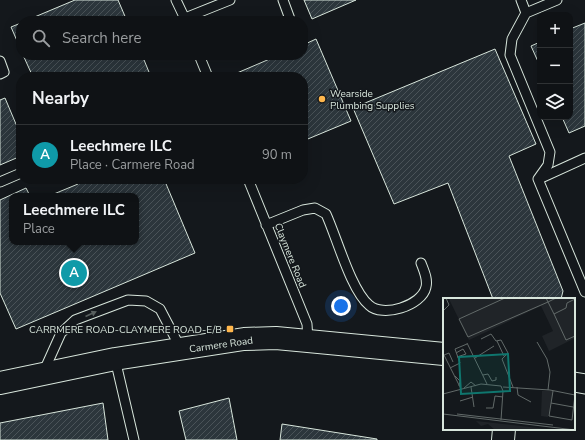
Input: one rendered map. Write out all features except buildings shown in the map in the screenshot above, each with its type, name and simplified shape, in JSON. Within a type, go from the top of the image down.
[{"type":"street","name":"Carmere Road","points":[[0,383],[115,359],[244,339],[276,338],[443,354]]},
{"type":"street","points":[[575,382],[585,384]]},
{"type":"street","points":[[503,440],[504,430]]},
{"type":"lane","points":[[176,0],[183,16]]},
{"type":"lane","points":[[194,16],[230,0]]},
{"type":"lane","points":[[283,0],[289,16]]},
{"type":"lane","points":[[521,0],[526,13]]},
{"type":"lane","points":[[538,179],[548,165],[550,152],[510,55],[512,39],[526,13],[558,0]]},
{"type":"lane","points":[[201,60],[206,72]]},
{"type":"lane","points":[[0,61],[4,72],[0,74]]},
{"type":"lane","points":[[538,179],[585,158]]},
{"type":"lane","points":[[0,182],[16,176]]},
{"type":"lane","points":[[538,179],[585,292]]},
{"type":"lane","name":"Claymere Road","points":[[250,184],[307,324],[308,341]]},
{"type":"lane","points":[[266,225],[303,210],[316,208],[326,214],[359,295],[370,307],[388,311],[405,308],[418,300],[426,288],[426,276],[421,263]]},
{"type":"lane","points":[[42,374],[61,333],[75,320],[128,300],[146,301],[160,310],[181,349]]},
{"type":"lane","points":[[115,359],[134,440]]},
{"type":"place","name":"Wearside Plumbing Supplies","points":[[322,99]]},
{"type":"place","name":"Leechmere ILC","points":[[74,273]]},
{"type":"place","name":"CARRMERE ROAD-CLAYMERE ROAD-E/B","points":[[230,329]]}]
